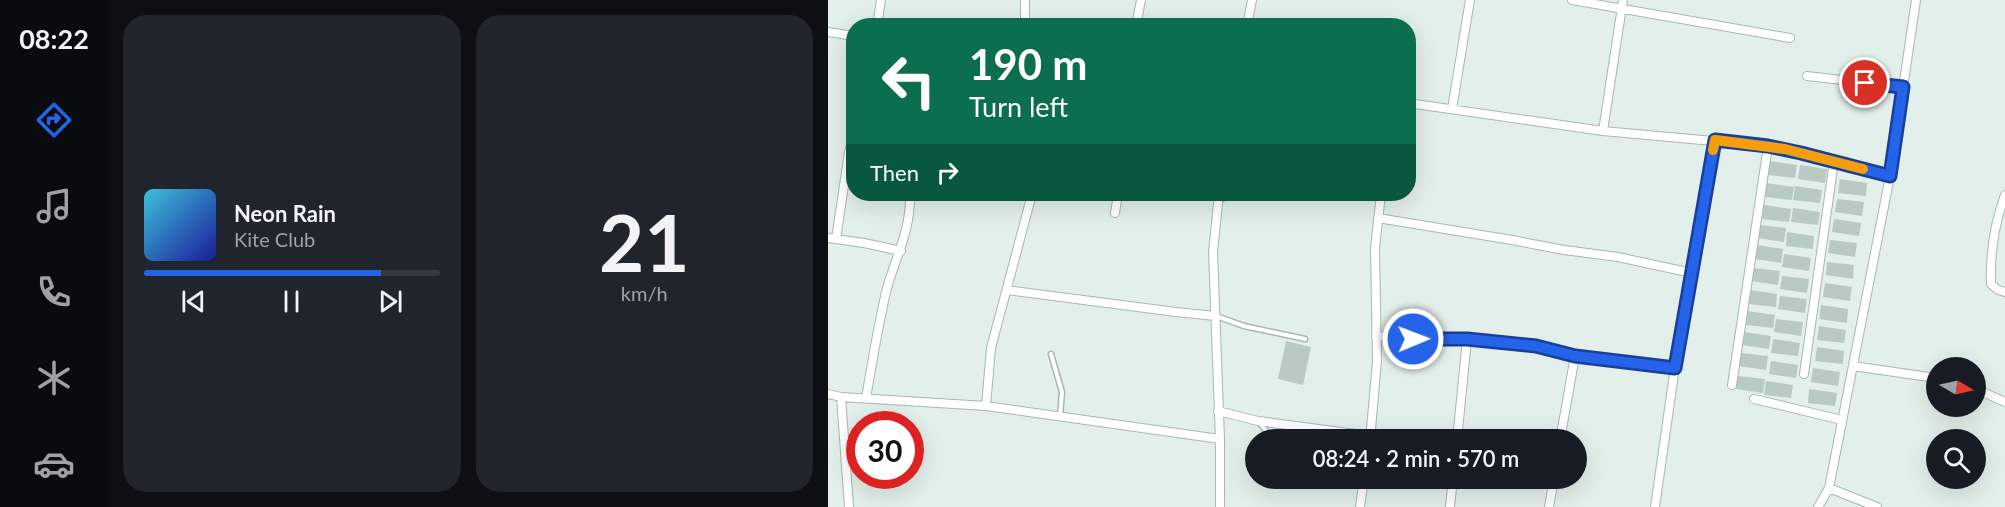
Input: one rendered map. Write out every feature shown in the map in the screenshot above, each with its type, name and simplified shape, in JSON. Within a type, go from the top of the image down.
[{"type":"street","points":[[878,18],[881,0]]},
{"type":"street","points":[[1025,0],[1025,18]]},
{"type":"street","points":[[1138,18],[1141,0]]},
{"type":"street","points":[[1249,18],[1252,0]]},
{"type":"street","points":[[1452,109],[1470,0]]},
{"type":"street","points":[[1572,0],[1790,38]]},
{"type":"street","points":[[1603,131],[1623,0]]},
{"type":"street","points":[[1818,507],[1829,488],[1890,176],[1916,0]]},
{"type":"street","points":[[828,32],[846,35]]},
{"type":"street","points":[[1807,76],[1903,87]]},
{"type":"street","points":[[1416,103],[1603,131],[1768,146],[1890,176]]},
{"type":"street","points":[[1655,507],[1675,368],[1715,140]]},
{"type":"street","points":[[1732,385],[1768,146]]},
{"type":"street","points":[[1804,374],[1834,161]]},
{"type":"street","points":[[846,167],[832,238],[901,251]]},
{"type":"street","points":[[2005,195],[2000,210],[1990,272],[1990,284],[2005,292]]},
{"type":"street","points":[[866,398],[886,291],[908,228],[910,201]]},
{"type":"street","points":[[986,405],[990,348],[1030,201]]},
{"type":"street","points":[[1115,213],[1117,201]]},
{"type":"street","points":[[1219,201],[1213,252],[1220,439],[1220,507]]},
{"type":"street","points":[[1372,429],[1377,361],[1375,248],[1380,201]]},
{"type":"street","points":[[1378,218],[1618,257],[1692,273]]},
{"type":"street","points":[[1007,290],[1215,315]]},
{"type":"street","points":[[1376,336],[1429,340],[1467,339],[1536,346],[1575,356],[1675,368]]},
{"type":"street","points":[[1458,429],[1467,339]]},
{"type":"street","points":[[1562,429],[1575,356]]},
{"type":"street","points":[[1853,366],[1926,377]]},
{"type":"street","points":[[1986,393],[2005,402]]},
{"type":"street","points":[[828,394],[841,397],[986,405],[1220,439]]},
{"type":"street","points":[[841,397],[849,506],[858,507]]},
{"type":"street","points":[[1754,399],[1842,420]]},
{"type":"street","points":[[1218,411],[1258,421],[1311,429]]},
{"type":"street","points":[[1829,488],[1877,507]]},
{"type":"street","points":[[1360,507],[1362,489]]},
{"type":"street","points":[[1450,507],[1452,489]]},
{"type":"street","points":[[1549,507],[1552,489]]},
{"type":"lane","points":[[1215,315],[1244,326],[1305,339]]},
{"type":"lane","points":[[1052,354],[1062,392],[1060,417]]},
{"type":"lane","points":[[1258,421],[1264,429]]},
{"type":"building","points":[[1770,161],[1797,165],[1795,178],[1768,175]]},
{"type":"building","points":[[1800,165],[1827,169],[1825,183],[1798,179]]},
{"type":"building","points":[[1840,179],[1867,183],[1866,196],[1838,193]]},
{"type":"building","points":[[1766,183],[1794,187],[1792,200],[1765,197]]},
{"type":"building","points":[[1795,186],[1822,190],[1820,203],[1793,200]]},
{"type":"building","points":[[1837,199],[1864,202],[1862,216],[1835,212]]},
{"type":"building","points":[[1764,205],[1791,209],[1789,222],[1762,219]]},
{"type":"building","points":[[1793,208],[1820,212],[1818,225],[1791,222]]},
{"type":"building","points":[[1834,219],[1861,223],[1859,236],[1832,232]]},
{"type":"building","points":[[1759,225],[1786,228],[1784,242],[1757,238]]},
{"type":"building","points":[[1787,232],[1814,236],[1813,249],[1786,246]]},
{"type":"building","points":[[1830,240],[1857,243],[1855,257],[1828,253]]},
{"type":"building","points":[[1756,245],[1783,249],[1781,263],[1754,259]]},
{"type":"building","points":[[1784,254],[1811,258],[1809,271],[1782,267]]},
{"type":"building","points":[[1827,262],[1854,265],[1853,279],[1826,275]]},
{"type":"building","points":[[1753,268],[1780,271],[1778,285],[1751,281]]},
{"type":"building","points":[[1782,276],[1809,279],[1807,293],[1780,289]]},
{"type":"building","points":[[1825,283],[1852,287],[1850,301],[1823,297]]},
{"type":"building","points":[[1750,290],[1777,294],[1776,307],[1748,304]]},
{"type":"building","points":[[1780,296],[1807,299],[1805,313],[1778,309]]},
{"type":"building","points":[[1821,305],[1848,309],[1847,323],[1819,319]]},
{"type":"building","points":[[1748,311],[1775,315],[1773,328],[1746,325]]},
{"type":"building","points":[[1776,319],[1803,322],[1801,336],[1774,332]]},
{"type":"building","points":[[1819,326],[1846,330],[1844,343],[1817,340]]},
{"type":"building","points":[[1744,332],[1771,336],[1769,349],[1742,345]]},
{"type":"building","points":[[1773,339],[1800,343],[1798,356],[1771,353]]},
{"type":"building","points":[[1286,341],[1311,347],[1303,385],[1278,379]]},
{"type":"building","points":[[1817,347],[1844,351],[1843,364],[1815,361]]},
{"type":"building","points":[[1741,353],[1768,356],[1766,370],[1739,366]]},
{"type":"building","points":[[1771,361],[1798,365],[1796,378],[1769,374]]},
{"type":"building","points":[[1813,368],[1840,372],[1838,386],[1811,382]]},
{"type":"building","points":[[1738,376],[1765,379],[1763,393],[1736,389]]},
{"type":"building","points":[[1766,381],[1793,385],[1791,398],[1764,395]]},
{"type":"building","points":[[1809,389],[1837,393],[1835,406],[1808,403]]},
{"type":"slow traffic","points":[[1713,150],[1715,140],[1768,146],[1863,169]]},
{"type":"route","points":[[1413,339],[1467,339],[1536,346],[1575,356],[1675,368],[1715,140],[1768,146],[1890,176],[1903,87],[1865,83]]}]
